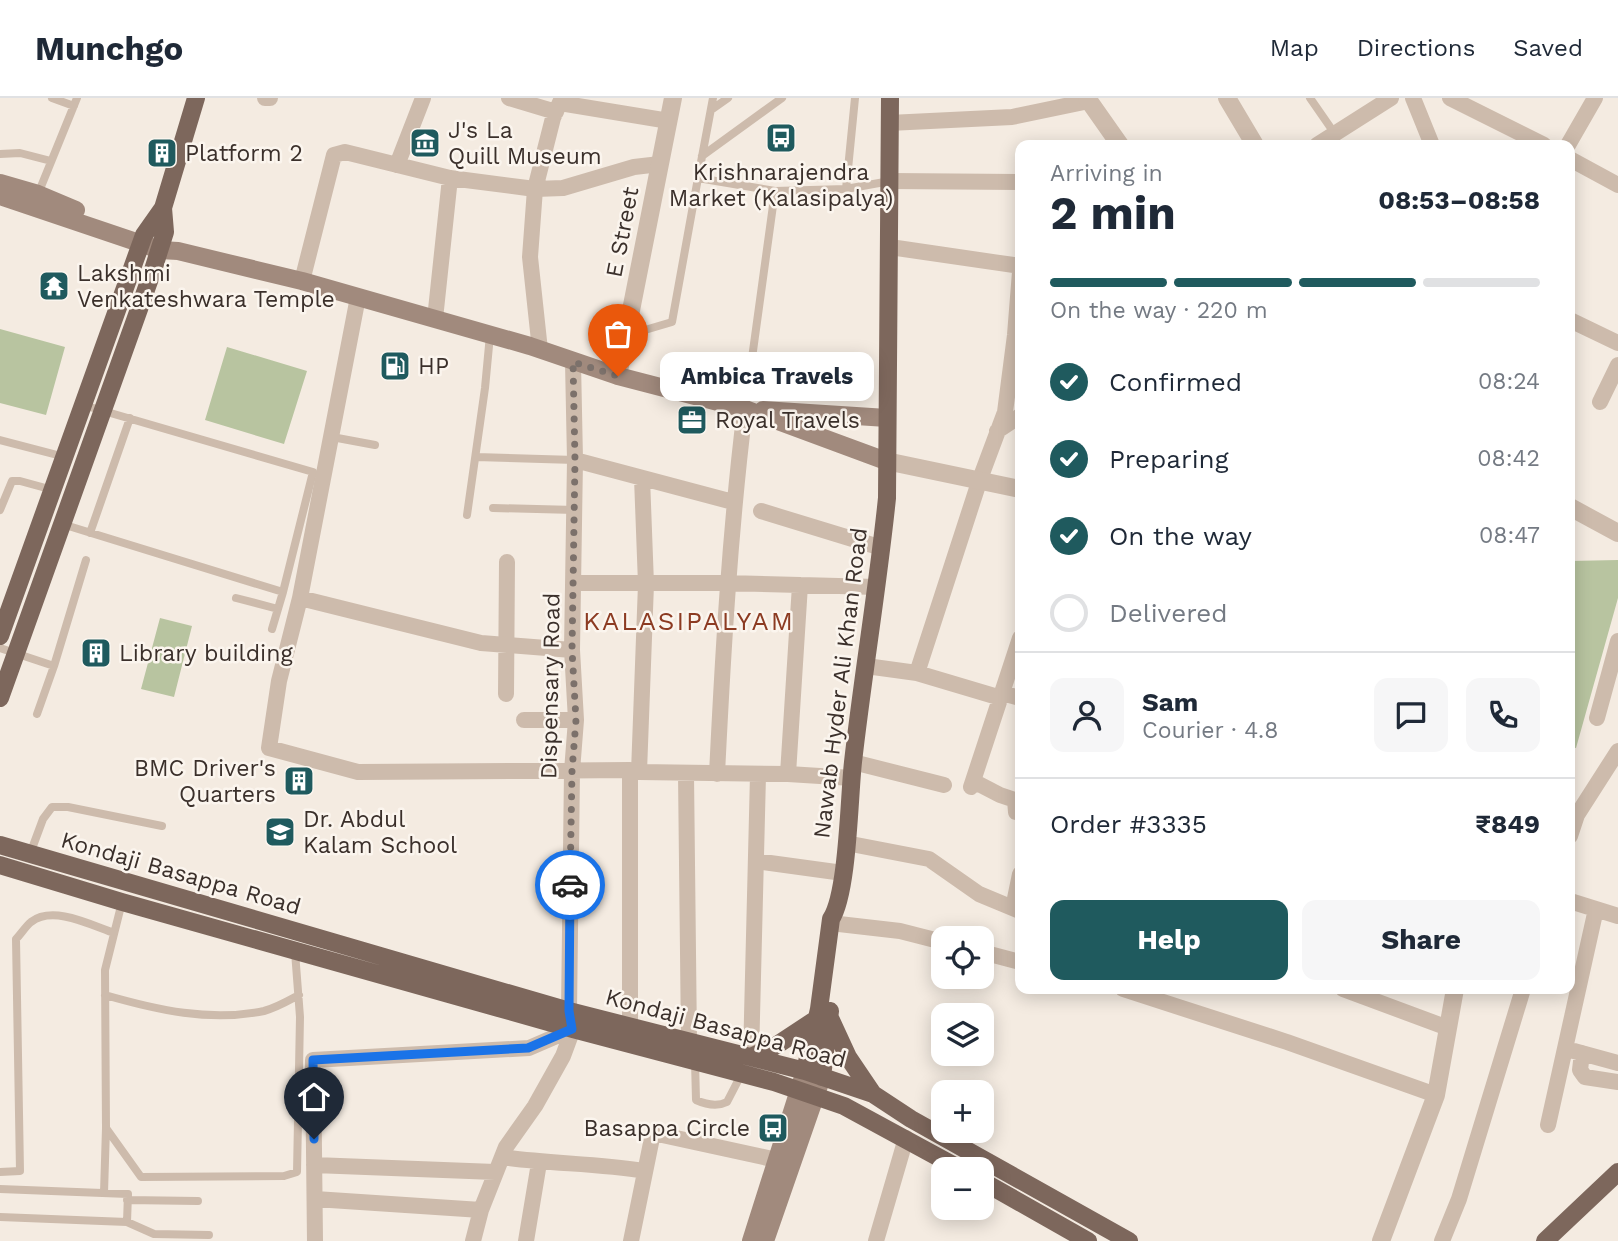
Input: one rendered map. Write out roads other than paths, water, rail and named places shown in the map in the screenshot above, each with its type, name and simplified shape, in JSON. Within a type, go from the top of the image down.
[{"type":"main road","points":[[0,636],[5,608],[53,490],[143,239],[163,208],[196,98]]},
{"type":"main road","name":"Nawab Hyder Ali Khan Road","points":[[813,1074],[838,917],[853,770],[887,498],[890,98]]},
{"type":"main road","points":[[0,183],[35,200],[161,246],[302,281],[491,335],[618,376],[745,409],[886,461]]},
{"type":"main road","points":[[0,197],[35,200]]},
{"type":"main road","points":[[0,698],[8,651],[62,524],[161,246],[165,232],[163,208]]},
{"type":"main road","points":[[745,409],[887,418]]},
{"type":"main road","name":"Kondaji Basappa Road","points":[[0,845],[569,1011],[751,1057],[873,1094],[923,1126],[1129,1241]]},
{"type":"main road","name":"Kondaji Basappa Road","points":[[0,865],[295,951],[808,1093],[844,1106],[938,1157]]},
{"type":"main road","points":[[751,1057],[777,1045],[823,1017],[873,1094]]},
{"type":"main road","points":[[765,1241],[813,1074]]},
{"type":"main road","points":[[751,1241],[777,1160],[808,1093]]},
{"type":"main road","points":[[1545,1241],[1618,1172]]},
{"type":"main road","points":[[994,1188],[1088,1241]]},
{"type":"street","points":[[397,165],[423,98]]},
{"type":"street","points":[[509,98],[669,121]]},
{"type":"street","name":"E Street","points":[[618,376],[673,98]]},
{"type":"street","points":[[1227,98],[1252,140]]},
{"type":"street","points":[[1325,140],[1391,98]]},
{"type":"street","points":[[1413,98],[1430,140]]},
{"type":"street","points":[[1450,98],[1534,140]]},
{"type":"street","points":[[1571,140],[1595,98]]},
{"type":"street","points":[[889,123],[1012,117],[1088,100],[1116,140]]},
{"type":"street","points":[[540,350],[530,257],[535,189],[559,104]]},
{"type":"street","points":[[302,281],[334,155],[345,152],[450,178],[535,189],[563,188],[634,167],[660,164]]},
{"type":"street","points":[[1575,162],[1618,185]]},
{"type":"street","points":[[435,319],[450,178]]},
{"type":"street","points":[[890,181],[1015,182]]},
{"type":"street","points":[[890,247],[1015,265]]},
{"type":"street","points":[[358,297],[300,598],[279,681],[269,748],[358,772],[635,771],[758,775],[853,770],[944,785]]},
{"type":"street","points":[[1575,322],[1618,344]]},
{"type":"street","points":[[917,673],[979,479],[1005,412],[1015,342]]},
{"type":"street","name":"Dispensary Road","points":[[572,1029],[569,1011],[572,771],[576,720],[572,650],[575,510],[573,362]]},
{"type":"street","points":[[1600,402],[1618,365]]},
{"type":"street","points":[[717,774],[726,583],[745,409]]},
{"type":"street","points":[[998,432],[1015,420]]},
{"type":"street","points":[[575,460],[733,502]]},
{"type":"street","points":[[886,461],[1015,488]]},
{"type":"street","points":[[630,1026],[635,771],[646,584],[642,478]]},
{"type":"street","points":[[1575,510],[1618,533]]},
{"type":"street","points":[[761,511],[882,548]]},
{"type":"street","points":[[506,694],[507,562]]},
{"type":"street","points":[[574,583],[877,587]]},
{"type":"street","points":[[788,774],[800,585]]},
{"type":"street","points":[[300,598],[481,643],[572,650]]},
{"type":"street","points":[[1597,718],[1618,641]]},
{"type":"street","points":[[1015,653],[972,784],[1014,800],[1015,806]]},
{"type":"street","points":[[866,666],[917,673],[1015,697]]},
{"type":"street","points":[[524,720],[576,720]]},
{"type":"street","points":[[1575,821],[1618,751]]},
{"type":"street","points":[[686,774],[689,1041]]},
{"type":"street","points":[[751,1057],[758,775]]},
{"type":"street","points":[[846,843],[929,859],[979,894],[1015,909]]},
{"type":"street","points":[[755,861],[843,873]]},
{"type":"street","points":[[1575,903],[1618,916]]},
{"type":"street","points":[[1548,1125],[1596,909]]},
{"type":"street","points":[[838,917],[931,939]]},
{"type":"street","points":[[994,955],[1015,961]]},
{"type":"street","points":[[1138,994],[1287,1042],[1436,1095]]},
{"type":"street","points":[[1356,994],[1448,1028]]},
{"type":"street","points":[[1381,1241],[1436,1095],[1454,994]]},
{"type":"street","points":[[1442,1241],[1463,1187],[1521,994]]},
{"type":"street","points":[[473,1241],[481,1210],[506,1147],[535,1106],[563,1056],[572,1029]]},
{"type":"street","points":[[315,1241],[313,1060],[528,1048],[572,1029]]},
{"type":"street","points":[[1565,1048],[1618,1063]]},
{"type":"street","points":[[1582,1053],[1580,1069],[1585,1077],[1618,1082]]},
{"type":"street","points":[[631,1241],[653,1133],[777,1160]]},
{"type":"street","points":[[876,1241],[906,1139]]},
{"type":"street","points":[[502,1157],[539,1163],[598,1164],[645,1171]]},
{"type":"street","points":[[526,1241],[539,1163]]},
{"type":"street","points":[[314,1165],[495,1172]]},
{"type":"street","points":[[315,1199],[481,1210]]},
{"type":"lane","points":[[35,200],[75,102],[52,98]]},
{"type":"lane","points":[[626,335],[672,323],[713,98]]},
{"type":"lane","points":[[711,110],[727,98]]},
{"type":"lane","points":[[702,156],[782,98]]},
{"type":"lane","points":[[846,189],[855,98]]},
{"type":"lane","points":[[1310,98],[1335,134]]},
{"type":"lane","points":[[0,154],[20,153],[51,161]]},
{"type":"lane","points":[[698,178],[775,191],[846,189],[890,181]]},
{"type":"lane","points":[[745,409],[775,191]]},
{"type":"lane","points":[[467,515],[491,335]]},
{"type":"lane","points":[[83,405],[313,471],[272,629]]},
{"type":"lane","points":[[90,533],[130,418]]},
{"type":"lane","points":[[331,437],[374,446]]},
{"type":"lane","points":[[0,440],[65,457]]},
{"type":"lane","points":[[476,457],[575,460]]},
{"type":"lane","points":[[0,510],[12,481],[53,490]]},
{"type":"lane","points":[[493,508],[575,510]]},
{"type":"lane","points":[[62,524],[283,592]]},
{"type":"lane","points":[[37,714],[86,560]]},
{"type":"lane","points":[[236,598],[278,609]]},
{"type":"lane","points":[[8,651],[54,666]]},
{"type":"lane","points":[[30,854],[43,819],[52,807],[68,807],[162,826]]},
{"type":"lane","points":[[104,1193],[105,970],[122,902]]},
{"type":"lane","points":[[0,1172],[20,1171],[16,939],[31,922],[44,916],[74,917],[114,933]]},
{"type":"lane","points":[[106,1128],[141,1177],[284,1176],[297,1172],[300,1017],[295,951],[300,933]]},
{"type":"lane","points":[[105,995],[166,1012],[233,1015],[267,1010],[299,995]]},
{"type":"lane","points":[[695,1061],[696,1100],[703,1103],[715,1106],[727,1102],[742,1073]]},
{"type":"lane","points":[[0,1189],[128,1194],[127,1222]]},
{"type":"lane","points":[[127,1200],[198,1201]]},
{"type":"lane","points":[[0,1217],[127,1222],[154,1234],[209,1235]]},
{"type":"place","name":"Krishnarajendra Market (Kalasipalya)","points":[[781,138]]},
{"type":"place","name":"J's La Quill Museum","points":[[425,143]]},
{"type":"place","name":"Platform 2","points":[[162,153]]},
{"type":"place","name":"Lakshmi Venkateshwara Temple","points":[[54,286]]},
{"type":"place","name":"HP","points":[[395,366]]},
{"type":"place","name":"Ambica Travels","points":[[618,376]]},
{"type":"place","name":"Royal Travels","points":[[692,420]]},
{"type":"place","name":"Library building","points":[[96,653]]},
{"type":"place","name":"BMC Driver's Quarters","points":[[299,781]]},
{"type":"place","name":"Dr. Abdul Kalam School","points":[[280,832]]},
{"type":"place","name":"Basappa Circle","points":[[773,1128]]},
{"type":"district","name":"KALASIPALYAM","points":[[689,621]]}]
